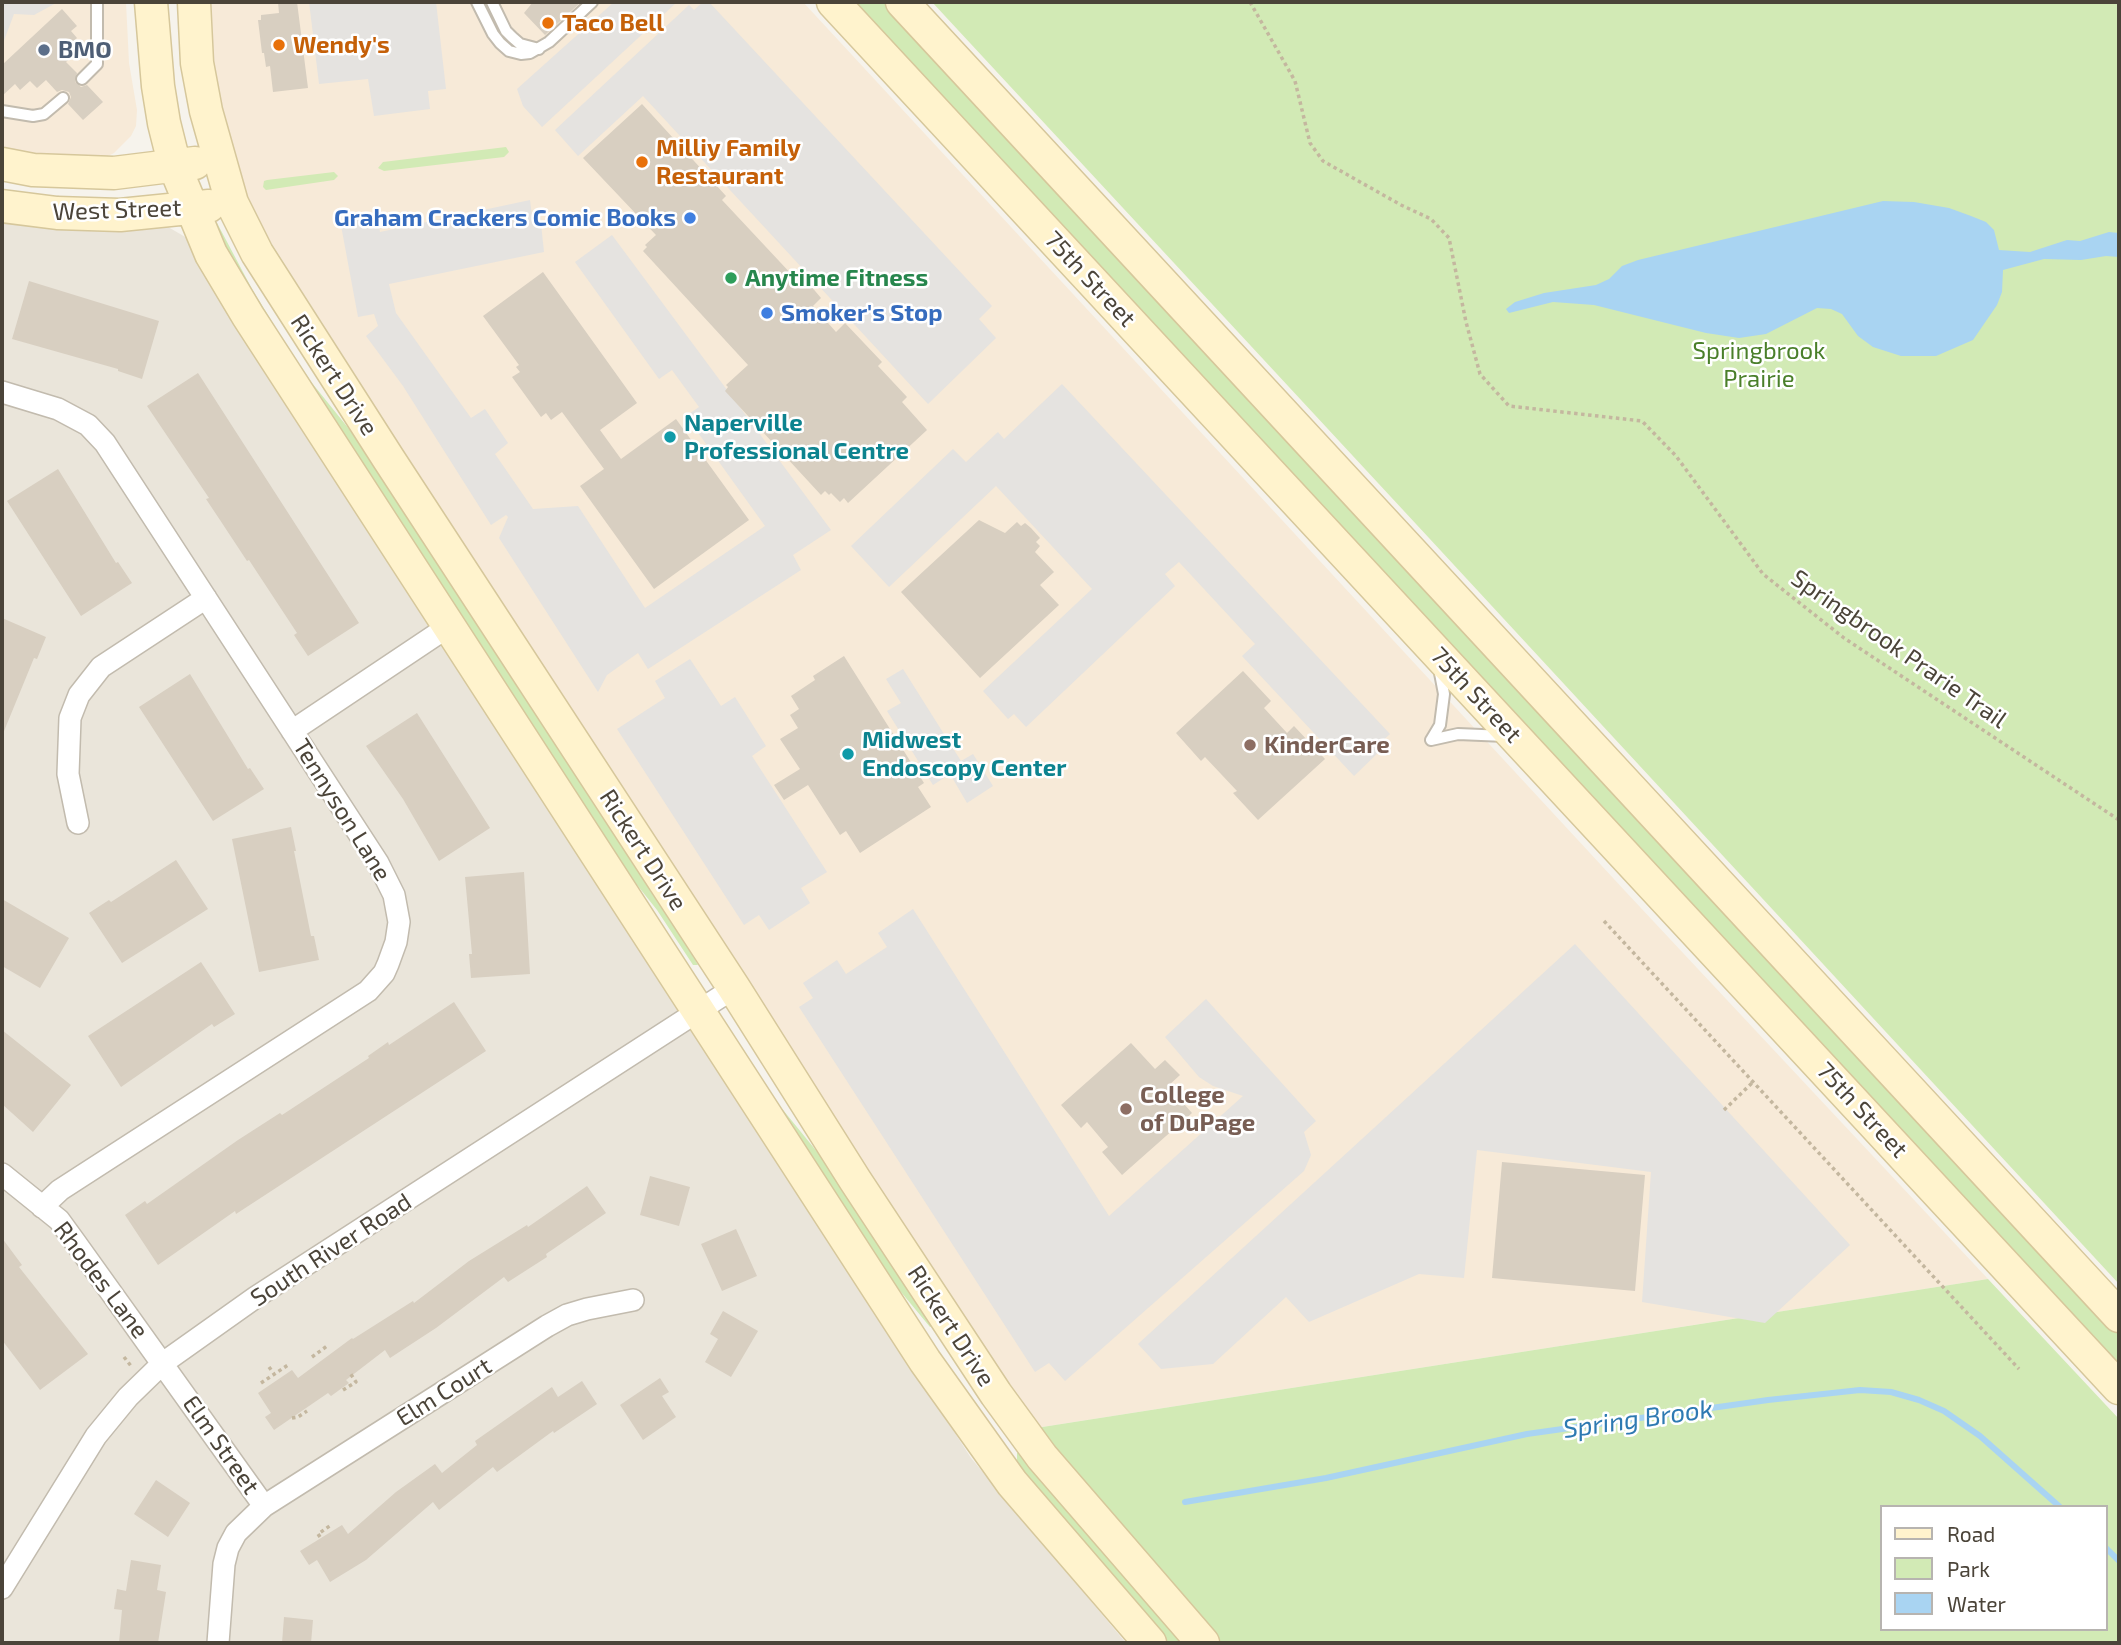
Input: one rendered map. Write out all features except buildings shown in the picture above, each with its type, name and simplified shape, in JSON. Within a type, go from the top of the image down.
[{"type":"street","name":"Rickert Drive","points":[[150,2],[158,86],[175,167],[211,254],[248,316],[697,1012],[967,1423],[1027,1501],[1150,1643]]},
{"type":"street","name":"Rickert Drive","points":[[194,2],[197,63],[206,111],[232,203],[257,253],[734,988],[855,1180],[1004,1405],[1042,1457],[1203,1643]]},
{"type":"street","name":"75th Street","points":[[833,2],[2119,1388]]},
{"type":"street","name":"75th Street","points":[[902,2],[2119,1316]]},
{"type":"street","name":"West Street","points":[[2,164],[66,172],[114,173],[175,167],[219,159]]},
{"type":"street","name":"West Street","points":[[2,206],[31,211],[120,215],[232,203]]},
{"type":"street","name":"Tennyson Lane","points":[[2,392],[58,409],[97,433],[378,863],[394,895],[399,922],[384,973],[368,990],[60,1190],[42,1207]]},
{"type":"street","points":[[78,823],[68,774],[70,718],[79,695],[101,667],[206,598]]},
{"type":"street","points":[[292,732],[449,626]]},
{"type":"street","name":"South River Road","points":[[2,1588],[8,1564],[96,1436],[128,1397],[163,1363],[256,1297],[734,988]]},
{"type":"street","name":"Rhodes Lane","points":[[2,1174],[58,1220],[163,1363]]},
{"type":"street","name":"Elm Court","points":[[264,1506],[547,1326],[587,1309],[633,1300]]},
{"type":"street","name":"Elm Street","points":[[163,1363],[264,1506],[236,1533],[228,1548],[224,1564],[218,1643]]},
{"type":"lane","points":[[82,79],[97,64],[97,2]]},
{"type":"lane","points":[[477,2],[493,34],[509,51],[521,54],[530,54],[540,49],[592,2]]},
{"type":"lane","points":[[492,2],[506,31],[512,37],[528,48],[540,49]]},
{"type":"lane","points":[[2,111],[33,116],[44,114],[63,98]]},
{"type":"lane","points":[[1437,652],[1444,694],[1440,725],[1431,740],[1458,734],[1514,736]]},
{"type":"path","name":"Springbrook Prarie Trail","points":[[1250,2],[1295,81],[1310,143],[1323,161],[1431,219],[1448,238],[1480,374],[1509,406],[1643,421],[1676,456],[1763,574],[1844,639],[2119,820]]},
{"type":"path","points":[[1604,922],[2019,1369]]},
{"type":"path","points":[[1724,1110],[1753,1082]]},
{"type":"path","points":[[312,1357],[321,1354],[327,1346]]},
{"type":"path","points":[[261,1383],[288,1364]]},
{"type":"path","points":[[269,1367],[282,1377]]},
{"type":"path","points":[[343,1390],[356,1382],[350,1373]]},
{"type":"path","points":[[292,1418],[307,1410]]},
{"type":"path","points":[[320,1537],[318,1534],[331,1525]]},
{"type":"shaded area","points":[[2,2],[126,2],[129,63],[137,110],[136,126],[131,136],[114,153],[102,159],[2,153]]},
{"type":"shaded area","points":[[2,2],[58,2],[34,15],[14,14],[2,46]]},
{"type":"shaded area","points":[[207,2],[803,2],[1626,892],[1988,1279],[1036,1428],[988,1363],[579,728],[250,209],[225,137],[214,77]]},
{"type":"shaded area","points":[[309,2],[436,2],[446,89],[428,91],[430,109],[374,116],[368,79],[319,84]]},
{"type":"shaded area","points":[[614,2],[677,2],[542,127],[523,106],[517,89]]},
{"type":"shaded area","points":[[703,2],[709,2],[992,306],[979,319],[996,338],[928,404],[643,96],[578,156],[555,130],[689,5],[694,10]]},
{"type":"shaded area","points":[[530,200],[532,216],[540,214],[544,252],[389,284],[396,313],[471,418],[485,409],[508,443],[495,454],[533,509],[578,506],[645,608],[765,526],[686,416],[699,407],[672,370],[659,379],[575,262],[612,235],[831,530],[793,555],[801,570],[648,669],[638,653],[607,675],[598,692],[499,538],[508,517],[506,515],[491,525],[403,386],[366,336],[378,326],[374,314],[358,317],[340,220],[377,214],[380,232]]},
{"type":"shaded area","points":[[2,219],[163,224],[187,238],[971,1458],[1126,1643],[2,1643]]},
{"type":"shaded area","points":[[1062,384],[1390,734],[1377,746],[1381,750],[1354,776],[1242,656],[1255,644],[1179,562],[1165,574],[1175,586],[1026,727],[1014,714],[1008,719],[983,691],[1092,589],[996,486],[889,587],[851,546],[953,449],[966,462],[998,432],[1004,439]]},
{"type":"shaded area","points":[[690,659],[721,706],[735,697],[766,746],[752,756],[827,872],[801,888],[810,903],[769,930],[759,915],[744,925],[617,729],[665,698],[655,681]]},
{"type":"shaded area","points":[[903,669],[961,761],[973,754],[993,786],[967,803],[950,774],[933,785],[887,711],[901,703],[886,679]]},
{"type":"shaded area","points":[[913,909],[1109,1216],[1243,1096],[1213,1086],[1199,1077],[1165,1037],[1206,999],[1316,1121],[1304,1132],[1311,1155],[1304,1171],[1065,1381],[1049,1363],[1035,1372],[799,1007],[813,998],[803,983],[837,960],[846,974],[887,947],[878,933]]},
{"type":"shaded area","points":[[1575,944],[1850,1245],[1765,1323],[1642,1302],[1651,1172],[1477,1150],[1464,1278],[1419,1274],[1309,1322],[1286,1297],[1213,1364],[1161,1369],[1138,1344]]},
{"type":"green space","points":[[848,2],[885,2],[2119,1333],[2119,1370]]},
{"type":"green space","name":"Springbrook Prairie","points":[[932,2],[2119,2],[2119,1284],[1429,538]]},
{"type":"green space","points":[[506,147],[509,152],[504,157],[384,171],[378,168],[383,162]]},
{"type":"green space","points":[[334,172],[338,176],[334,180],[266,190],[263,187],[264,181],[267,180]]},
{"type":"green space","points":[[217,223],[282,338],[312,383],[378,465],[698,965],[693,965],[657,910],[587,822],[238,279],[215,224]]},
{"type":"green space","points":[[737,1043],[779,1105],[840,1180],[933,1326],[930,1327],[862,1245]]},
{"type":"green space","points":[[1988,1279],[2119,1419],[2119,1643],[1222,1643],[1089,1493],[1036,1428]]},
{"type":"green space","points":[[1017,1453],[1027,1459],[1066,1509],[1184,1643],[1164,1643],[1017,1465]]},
{"type":"water","points":[[1883,201],[1914,202],[1949,208],[1986,222],[1994,230],[1999,250],[2030,252],[2067,240],[2080,241],[2109,232],[2119,233],[2119,257],[2044,259],[2003,270],[2002,292],[1997,305],[1973,340],[1936,356],[1901,356],[1873,347],[1858,336],[1842,314],[1831,309],[1817,308],[1766,334],[1739,338],[1706,333],[1594,305],[1553,302],[1509,313],[1506,309],[1515,302],[1544,293],[1596,285],[1609,279],[1622,266],[1638,260]]},
{"type":"waterway","name":"Spring Brook","points":[[1185,1502],[1326,1478],[1527,1434],[1768,1400],[1860,1390],[1891,1392],[1944,1411],[1980,1436],[2058,1505]]},
{"type":"waterway","name":"Spring Brook","points":[[2107,1549],[2119,1561]]},
{"type":"place","name":"Taco Bell","points":[[548,23]]},
{"type":"place","name":"Wendy's","points":[[279,45]]},
{"type":"place","name":"BMO","points":[[44,50]]},
{"type":"place","name":"Milliy Family Restaurant","points":[[642,162]]},
{"type":"place","name":"Graham Crackers Comic Books","points":[[690,218]]},
{"type":"place","name":"Anytime Fitness","points":[[731,278]]},
{"type":"place","name":"Smoker's Stop","points":[[767,313]]},
{"type":"place","name":"Naperville Professional Centre","points":[[670,437]]},
{"type":"place","name":"KinderCare","points":[[1250,745]]},
{"type":"place","name":"Midwest Endoscopy Center","points":[[848,754]]},
{"type":"place","name":"College of DuPage","points":[[1126,1109]]}]
